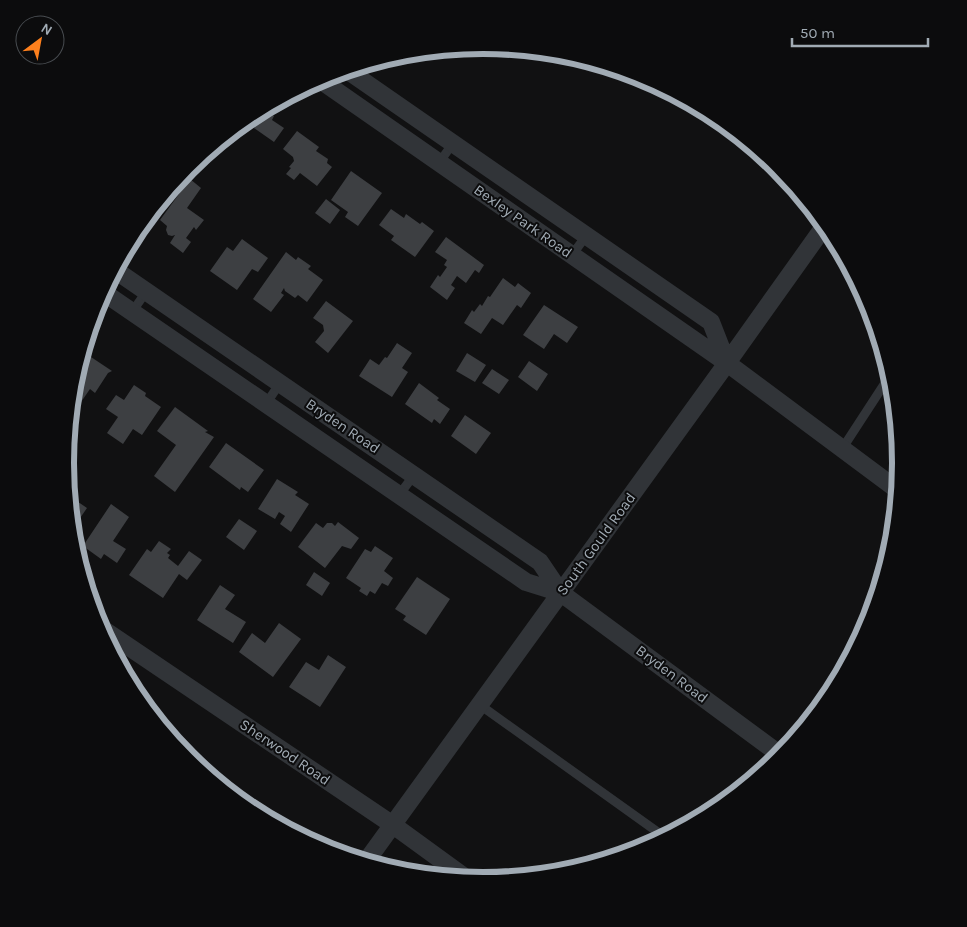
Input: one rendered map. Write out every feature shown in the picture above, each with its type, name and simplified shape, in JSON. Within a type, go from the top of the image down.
[{"type":"street","name":"Bexley Park Road","points":[[354,75],[711,322],[727,363]]},
{"type":"street","name":"Bexley Park Road","points":[[327,85],[727,363],[892,485]]},
{"type":"street","name":"South Gould Road","points":[[370,857],[821,231]]},
{"type":"street","name":"Bryden Road","points":[[121,274],[540,562],[561,593]]},
{"type":"street","name":"Bryden Road","points":[[110,297],[526,582],[561,593],[775,751]]},
{"type":"street","name":"Sherwood Road","points":[[112,635],[393,825],[458,872]]},
{"type":"lane","points":[[439,163],[453,143]]},
{"type":"lane","points":[[572,256],[586,236]]},
{"type":"lane","points":[[132,312],[146,292]]},
{"type":"lane","points":[[266,404],[280,383]]},
{"type":"lane","points":[[842,449],[885,384]]},
{"type":"lane","points":[[399,495],[414,474]]},
{"type":"lane","points":[[480,705],[660,833]]},
{"type":"building","points":[[271,114],[274,116],[272,120],[284,128],[274,142],[251,126]]},
{"type":"building","points":[[297,131],[319,147],[316,151],[328,159],[327,163],[332,167],[317,186],[300,173],[294,180],[286,174],[294,161],[293,157],[283,149]]},
{"type":"building","points":[[351,171],[382,193],[358,226],[345,217],[348,212],[331,200]]},
{"type":"building","points":[[190,179],[201,188],[187,208],[204,220],[196,230],[194,227],[186,238],[191,242],[183,253],[170,243],[175,235],[168,235],[167,226],[160,220]]},
{"type":"building","points":[[326,199],[340,210],[330,224],[315,213]]},
{"type":"building","points":[[391,209],[404,218],[406,214],[420,224],[422,222],[434,231],[415,257],[391,240],[394,236],[379,225]]},
{"type":"building","points":[[446,237],[484,265],[479,273],[475,270],[466,283],[457,276],[451,285],[455,288],[447,300],[430,287],[438,275],[440,277],[447,267],[444,265],[447,260],[435,252]]},
{"type":"building","points":[[242,239],[268,258],[258,272],[252,269],[237,290],[210,271],[227,247],[233,251]]},
{"type":"building","points":[[286,252],[296,260],[298,257],[311,266],[308,269],[323,280],[307,302],[298,295],[295,298],[285,291],[284,288],[281,293],[284,295],[271,312],[253,299]]},
{"type":"building","points":[[503,278],[515,287],[518,283],[531,293],[521,308],[517,305],[503,325],[492,318],[481,334],[464,323],[472,310],[474,312],[480,304],[482,306],[488,296],[490,297]]},
{"type":"building","points":[[326,301],[353,321],[328,353],[315,342],[324,331],[323,325],[313,318]]},
{"type":"building","points":[[544,305],[578,327],[567,343],[554,334],[544,349],[523,335]]},
{"type":"building","points":[[397,343],[412,353],[402,368],[408,372],[392,397],[359,376],[370,359],[379,365],[385,357],[387,358]]},
{"type":"building","points":[[467,353],[486,365],[475,382],[456,371]]},
{"type":"building","points":[[88,355],[112,371],[108,373],[95,393],[90,389],[79,405]]},
{"type":"building","points":[[529,361],[548,374],[537,391],[518,377]]},
{"type":"building","points":[[492,369],[509,380],[499,394],[482,383]]},
{"type":"building","points":[[419,383],[450,409],[440,424],[434,419],[432,423],[405,404]]},
{"type":"building","points":[[134,385],[146,393],[145,396],[161,407],[142,435],[133,429],[123,444],[107,433],[118,417],[106,409],[116,395],[124,400]]},
{"type":"building","points":[[175,407],[208,431],[205,432],[214,437],[175,492],[154,476],[176,445],[157,431]]},
{"type":"building","points":[[465,415],[491,433],[476,454],[451,436]]},
{"type":"building","points":[[226,443],[264,470],[248,492],[241,487],[240,490],[209,467]]},
{"type":"building","points":[[277,479],[298,492],[295,495],[309,504],[291,532],[280,524],[285,516],[279,512],[275,519],[258,509]]},
{"type":"building","points":[[76,500],[87,508],[78,521]]},
{"type":"building","points":[[111,504],[129,517],[113,541],[126,549],[117,563],[104,554],[101,559],[83,546]]},
{"type":"building","points":[[239,519],[257,531],[244,550],[226,537]]},
{"type":"building","points":[[338,522],[359,538],[351,549],[342,546],[325,568],[298,547],[316,523],[323,528],[327,523],[332,523],[335,526]]},
{"type":"building","points":[[159,541],[171,549],[167,553],[170,555],[168,558],[178,566],[189,551],[202,560],[187,580],[179,574],[163,598],[129,575],[147,549],[151,552]]},
{"type":"building","points":[[375,546],[393,558],[384,571],[393,578],[388,586],[382,583],[375,594],[370,591],[367,596],[359,591],[361,588],[346,578],[365,549],[371,552]]},
{"type":"building","points":[[314,572],[330,583],[322,596],[306,585]]},
{"type":"building","points":[[417,577],[450,599],[426,635],[403,620],[406,616],[395,609]]},
{"type":"building","points":[[220,585],[235,595],[225,609],[246,622],[233,643],[197,620]]},
{"type":"building","points":[[279,623],[301,639],[273,677],[239,652],[252,633],[265,643]]},
{"type":"building","points":[[328,655],[346,667],[320,707],[289,687],[306,662],[319,670]]}]
